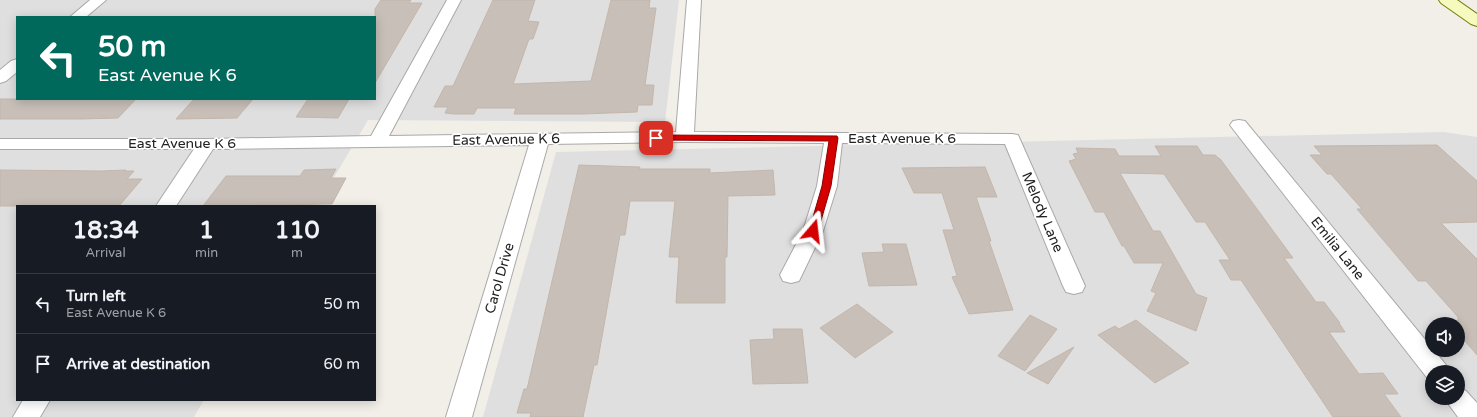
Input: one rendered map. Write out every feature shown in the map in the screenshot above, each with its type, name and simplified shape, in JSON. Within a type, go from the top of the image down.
[{"type":"street","points":[[78,16],[99,0]]},
{"type":"street","points":[[377,141],[454,0]]},
{"type":"street","points":[[684,137],[694,0]]},
{"type":"street","points":[[1447,0],[1477,21]]},
{"type":"street","points":[[0,78],[16,65]]},
{"type":"street","name":"Emilia Lane","points":[[1240,125],[1431,365]]},
{"type":"street","name":"East Avenue K 6","points":[[0,144],[207,144],[684,137],[1012,139]]},
{"type":"street","points":[[791,275],[813,231],[827,186],[834,138]]},
{"type":"street","name":"Carol Drive","points":[[459,417],[540,139]]},
{"type":"street","name":"Melody Lane","points":[[1012,139],[1074,286]]},
{"type":"street","points":[[167,205],[207,144]]},
{"type":"street","points":[[26,417],[36,401]]},
{"type":"street","points":[[1463,405],[1472,417]]},
{"type":"shaded area","points":[[0,0],[679,0],[665,122],[368,120],[318,205],[16,205],[16,401],[203,401],[194,417],[0,417]]},
{"type":"shaded area","points":[[1444,132],[1477,137],[1477,417],[483,417],[556,152]]},
{"type":"building","points":[[381,0],[411,0],[409,3],[422,3],[376,81],[376,16],[375,9]]},
{"type":"building","points":[[493,0],[535,0],[528,21],[539,22],[533,39],[529,39],[513,84],[591,81],[611,0],[650,0],[649,8],[656,8],[645,85],[654,85],[652,105],[638,105],[637,112],[583,114],[514,114],[516,108],[477,108],[474,114],[454,114],[445,113],[448,107],[434,107],[445,86],[453,86]]},
{"type":"building","points":[[0,99],[135,100],[118,118],[0,119]]},
{"type":"building","points":[[193,100],[252,100],[237,118],[176,119]]},
{"type":"building","points":[[307,100],[348,100],[338,118],[296,117]]},
{"type":"building","points":[[1437,145],[1477,181],[1477,222],[1441,223],[1477,259],[1477,355],[1465,341],[1465,317],[1458,317],[1426,281],[1418,281],[1357,209],[1362,209],[1331,174],[1327,174],[1310,155],[1322,155],[1314,146]]},
{"type":"building","points":[[1155,146],[1197,146],[1203,155],[1215,155],[1221,160],[1293,258],[1284,258],[1316,302],[1324,302],[1340,323],[1345,332],[1329,332],[1359,374],[1383,373],[1398,394],[1384,394],[1401,417],[1333,417],[1241,280],[1231,280],[1219,260],[1230,260],[1205,222],[1196,222],[1164,174],[1120,173],[1153,231],[1160,231],[1196,294],[1207,298],[1196,331],[1147,311],[1156,293],[1151,291],[1163,263],[1134,263],[1124,246],[1122,246],[1104,212],[1095,212],[1069,161],[1076,159],[1073,154],[1078,153],[1076,148],[1115,149],[1119,156],[1161,156]]},
{"type":"building","points":[[579,165],[640,167],[639,169],[710,169],[710,173],[773,170],[775,195],[728,196],[727,257],[725,257],[725,303],[676,303],[679,257],[669,257],[675,201],[630,201],[625,235],[620,235],[597,365],[594,365],[583,417],[530,417],[531,413],[517,413],[524,389],[527,389]]},
{"type":"building","points":[[985,167],[997,197],[976,197],[991,241],[989,241],[1013,310],[969,314],[952,277],[957,276],[943,230],[954,230],[942,193],[914,193],[902,168]]},
{"type":"building","points":[[336,169],[331,178],[346,178],[332,204],[204,205],[226,176],[300,176],[304,170]]},
{"type":"building","points":[[0,170],[126,170],[125,171],[134,171],[127,179],[142,179],[120,205],[0,206]]},
{"type":"building","points":[[882,244],[906,244],[917,285],[869,286],[862,253],[884,252]]},
{"type":"building","points":[[857,304],[893,332],[855,358],[820,328]]},
{"type":"building","points":[[1030,315],[1057,329],[1025,371],[998,356]]},
{"type":"building","points":[[1136,320],[1189,363],[1155,383],[1098,335],[1115,326],[1119,329]]},
{"type":"building","points":[[773,329],[802,329],[808,383],[753,384],[750,340],[774,339]]},
{"type":"building","points":[[1074,347],[1048,384],[1027,373]]},
{"type":"route","points":[[656,138],[834,138],[827,186],[813,231]]}]
